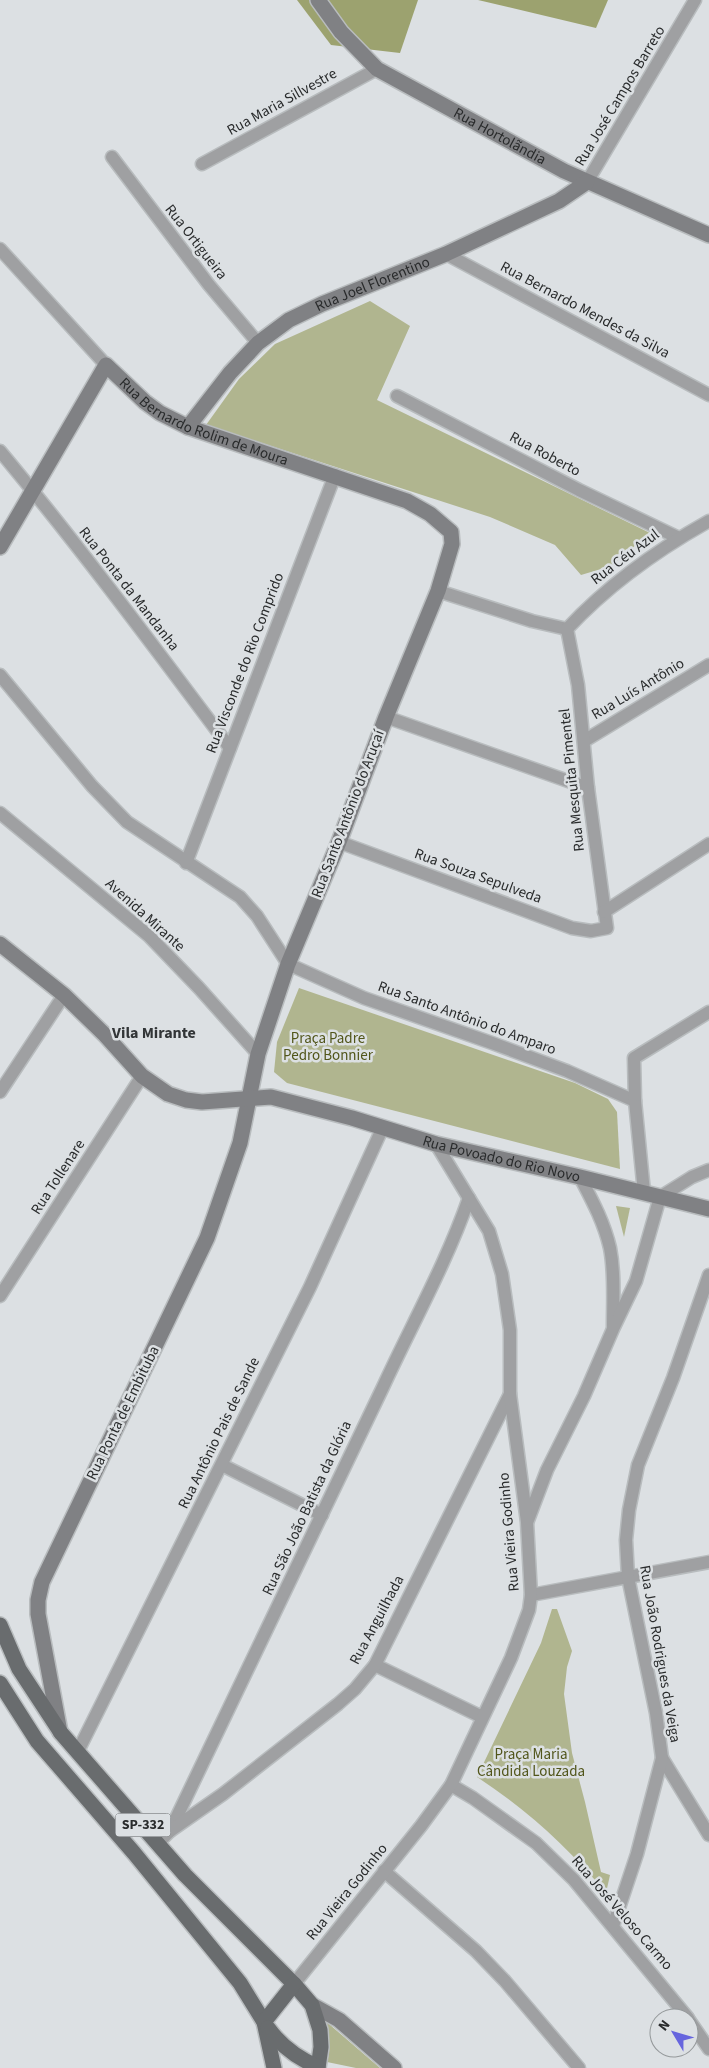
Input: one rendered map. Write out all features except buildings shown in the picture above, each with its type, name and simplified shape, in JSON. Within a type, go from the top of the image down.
[{"type":"main road","name":"SP-332","points":[[0,1625],[19,1669],[60,1733],[78,1751],[185,1875],[294,1984],[312,2005],[320,2030],[320,2068]]},
{"type":"main road","name":"SP-332","points":[[0,1683],[37,1741],[134,1853],[240,1983],[264,2022],[274,2068]]},
{"type":"main road","points":[[294,1984],[264,2022],[280,2043],[296,2056],[320,2068]]},
{"type":"street","name":"Rua Hortolãndia","points":[[318,0],[341,32],[377,68],[564,171],[709,235]]},
{"type":"street","name":"Rua José Campos Barreto","points":[[587,182],[696,0]]},
{"type":"street","name":"Rua Maria Sillvestre","points":[[202,164],[377,68]]},
{"type":"street","name":"Rua Ortigueira","points":[[112,157],[203,278],[258,343]]},
{"type":"street","name":"Rua Joel Florentino","points":[[188,427],[230,373],[258,343],[289,320],[322,304],[446,254],[559,202],[587,182]]},
{"type":"street","name":"Rua Bernardo Rolim de Moura","points":[[0,249],[106,364],[145,402],[160,413],[188,427],[407,501],[430,514],[451,532]]},
{"type":"street","name":"Rua Bernardo Mendes da Silva","points":[[446,254],[709,395]]},
{"type":"street","points":[[0,547],[106,364]]},
{"type":"street","name":"Rua Roberto","points":[[397,396],[579,490],[678,538]]},
{"type":"street","name":"Rua Ponta da Mandanha","points":[[0,451],[33,491],[230,748]]},
{"type":"street","name":"Rua Visconde do Rio Comprido","points":[[186,863],[334,475]]},
{"type":"street","name":"Rua Céu Azul","points":[[567,629],[607,590],[678,538],[709,521]]},
{"type":"street","name":"Rua Santo Antônio do Aruçaí","points":[[250,1098],[258,1054],[288,964],[340,842],[386,717],[438,590],[452,544],[451,532]]},
{"type":"street","points":[[438,590],[532,621],[567,629]]},
{"type":"street","name":"Rua Mesquita Pimentel","points":[[567,629],[578,684],[588,788],[606,928]]},
{"type":"street","name":"Rua Luís Antônio","points":[[584,741],[709,665]]},
{"type":"street","points":[[0,675],[92,786],[127,822],[186,863],[216,880],[240,897],[257,916],[288,964]]},
{"type":"street","points":[[386,717],[588,788]]},
{"type":"street","name":"Avenida Mirante","points":[[0,813],[149,936],[258,1054]]},
{"type":"street","name":"Rua Souza Sepulveda","points":[[340,842],[572,928],[591,931],[606,928]]},
{"type":"street","points":[[604,912],[709,844]]},
{"type":"street","name":"Rua Povoado do Rio Novo","points":[[0,944],[64,995],[105,1035],[142,1076],[168,1094],[186,1100],[202,1102],[271,1097],[384,1127],[436,1144],[580,1177],[600,1216],[610,1249],[613,1279],[612,1329]]},
{"type":"street","name":"Rua Santo Antônio do Amparo","points":[[288,964],[364,998],[492,1043],[581,1077],[635,1102]]},
{"type":"street","points":[[0,1092],[64,995]]},
{"type":"street","points":[[644,1192],[635,1102],[634,1058],[709,1012]]},
{"type":"street","name":"Rua Tollenare","points":[[0,1296],[142,1076]]},
{"type":"street","name":"Rua Ponta de Embituba","points":[[60,1733],[38,1614],[38,1600],[42,1582],[207,1238],[235,1160],[250,1098]]},
{"type":"street","name":"Rua Antônio Pais de Sande","points":[[78,1751],[310,1287],[384,1127]]},
{"type":"street","name":"Rua Vieira Godinho","points":[[294,1984],[422,1826],[451,1785],[511,1658],[529,1610],[532,1595],[527,1522],[510,1394],[510,1330],[502,1274],[489,1231],[436,1144]]},
{"type":"street","points":[[660,1197],[692,1177],[709,1170]]},
{"type":"street","points":[[580,1177],[709,1209]]},
{"type":"street","name":"Rua Povoado do Rio Novo","points":[[527,1522],[547,1470],[588,1388],[612,1329],[636,1281],[660,1197]]},
{"type":"street","name":"Rua São João Batista da Glória","points":[[170,1831],[399,1352],[440,1271],[469,1198]]},
{"type":"street","name":"Rua João Rodrigues da Veiga","points":[[613,1926],[637,1854],[662,1758],[656,1713],[628,1577],[626,1540],[629,1510],[638,1465],[673,1378],[709,1275]]},
{"type":"street","name":"Rua Anguilhada","points":[[158,1843],[170,1831],[223,1794],[338,1704],[355,1689],[375,1664],[510,1394]]},
{"type":"street","points":[[222,1465],[322,1515]]},
{"type":"street","points":[[532,1595],[709,1562]]},
{"type":"street","points":[[375,1664],[482,1717]]},
{"type":"street","points":[[662,1758],[709,1835]]},
{"type":"street","name":"Rua José Veloso Carmo","points":[[451,1785],[536,1843],[574,1880],[679,2008]]},
{"type":"street","points":[[384,1871],[482,1957],[506,1981],[579,2068]]},
{"type":"street","points":[[312,2005],[339,2020],[394,2068]]},
{"type":"street","name":"Rua José Veloso Carmo","points":[[699,2033],[709,2049]]},
{"type":"green space","points":[[297,0],[418,0],[400,53],[331,45]]},
{"type":"green space","points":[[478,0],[608,0],[596,28]]},
{"type":"green space","points":[[370,301],[410,326],[377,400],[650,533],[611,566],[581,575],[555,545],[490,517],[206,425],[239,379],[275,344]]},
{"type":"green space","name":"Praça Padre Pedro Bonnier","points":[[299,988],[575,1083],[608,1099],[617,1112],[620,1169],[287,1083],[274,1072],[277,1042]]},
{"type":"green space","points":[[616,1206],[630,1208],[624,1237]]},
{"type":"green space","name":"Praça Maria Cândida Louzada","points":[[552,1609],[557,1609],[572,1651],[567,1667],[564,1694],[572,1753],[601,1872],[610,1875],[606,1893],[577,1860],[546,1830],[513,1802],[477,1777],[541,1643]]},
{"type":"green space","points":[[322,2018],[380,2068],[356,2068],[327,2062],[329,2040]]},
{"type":"district","name":"Vila Mirante","points":[[154,1033]]}]
